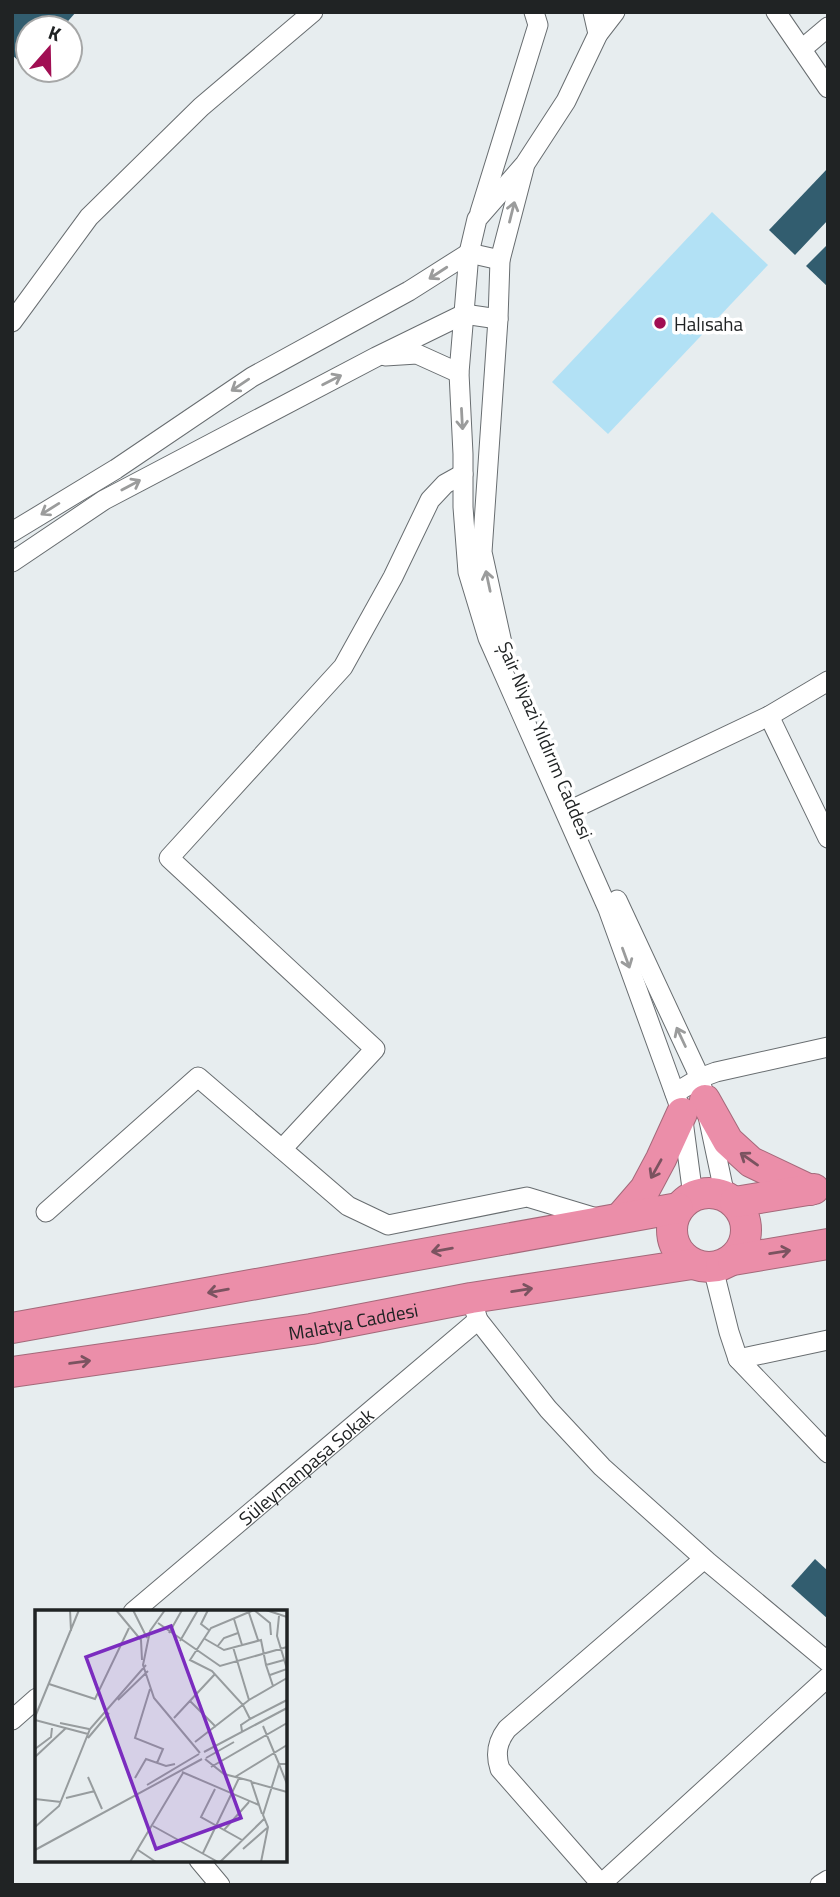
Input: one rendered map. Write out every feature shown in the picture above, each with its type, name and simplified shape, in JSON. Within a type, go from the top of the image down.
[{"type":"highway","points":[[612,1219],[645,1189],[690,1096],[728,1142],[751,1162],[819,1189]]},
{"type":"highway","points":[[12,1328],[612,1219],[686,1202],[709,1193],[730,1199],[819,1189]]},
{"type":"highway","points":[[686,1202],[673,1220],[671,1233],[675,1245],[681,1256],[713,1264],[740,1252],[747,1232],[746,1221],[730,1199]]},
{"type":"highway","name":"Malatya Caddesi","points":[[12,1372],[311,1329],[474,1309],[828,1244]]},
{"type":"street","points":[[12,322],[89,217],[201,107],[313,12]]},
{"type":"street","points":[[534,12],[538,25],[477,219],[469,253],[459,373],[468,572],[488,638],[690,1096],[686,1202]]},
{"type":"street","points":[[593,12],[598,34]]},
{"type":"street","points":[[477,219],[524,164],[566,102],[598,34],[615,12]]},
{"type":"street","points":[[776,12],[828,88]]},
{"type":"street","points":[[802,49],[828,27]]},
{"type":"street","name":"Şair Niyazi Yıldırım Caddesi","points":[[524,164],[500,260],[482,552],[502,645],[575,808],[730,1199]]},
{"type":"street","points":[[12,532],[116,468],[252,377],[409,291],[469,253],[500,260]]},
{"type":"street","points":[[12,562],[104,500],[376,357],[464,314],[498,319]]},
{"type":"street","points":[[376,357],[416,354],[459,373]]},
{"type":"street","points":[[282,1149],[376,1049],[169,858],[343,667],[393,577],[430,500],[444,484],[463,474]]},
{"type":"street","points":[[575,808],[769,716],[828,681]]},
{"type":"street","points":[[769,716],[828,838]]},
{"type":"street","points":[[690,1096],[828,1047]]},
{"type":"street","points":[[46,1212],[198,1077],[348,1206],[388,1225],[527,1197],[612,1219]]},
{"type":"street","points":[[713,1264],[738,1359],[828,1453]]},
{"type":"street","points":[[474,1309],[548,1409],[601,1467],[704,1559],[828,1662]]},
{"type":"street","name":"Süleymanpaşa Sokak","points":[[135,1610],[474,1309]]},
{"type":"street","points":[[738,1359],[828,1340]]},
{"type":"street","points":[[704,1559],[508,1729],[499,1743],[497,1760],[500,1769],[601,1884],[828,1677]]},
{"type":"street","points":[[12,1720],[35,1700]]},
{"type":"street","points":[[201,1862],[220,1885]]},
{"type":"street","points":[[820,1885],[828,1880]]},
{"type":"shaded area","name":"Halısaha","points":[[712,212],[768,265],[608,434],[552,382]]},
{"type":"building","points":[[12,12],[76,12],[14,14],[14,57]]},
{"type":"building","points":[[828,168],[828,220],[795,255],[769,230]]},
{"type":"building","points":[[828,244],[828,287],[806,266]]},
{"type":"building","points":[[815,1559],[828,1571],[828,1619],[791,1586]]},
{"type":"place","name":"Halısaha","points":[[660,323]]}]
